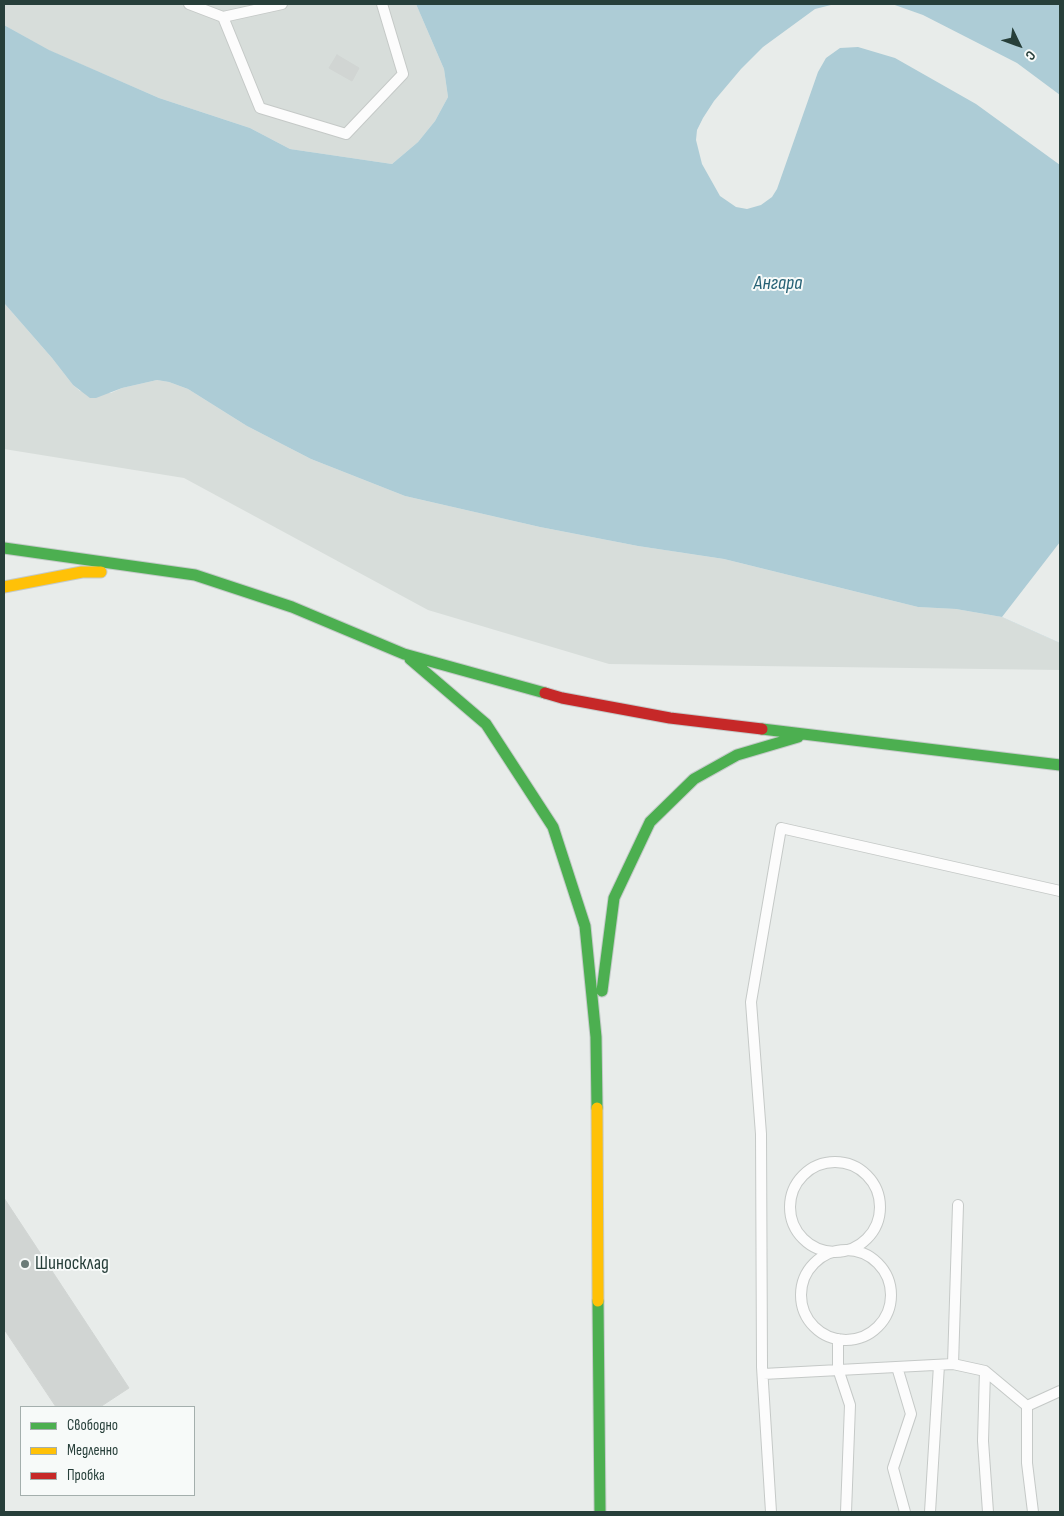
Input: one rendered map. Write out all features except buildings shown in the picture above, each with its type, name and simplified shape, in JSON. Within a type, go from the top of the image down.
[{"type":"main road","points":[[4,548],[195,575],[292,607],[404,654],[562,698],[670,718],[1060,765]]},
{"type":"main road","points":[[4,587],[82,572],[195,575]]},
{"type":"main road","points":[[404,654],[486,724],[553,827],[585,926],[596,1037],[600,1512]]},
{"type":"main road","points":[[596,1037],[614,898],[650,822],[694,780],[737,755],[808,734]]},
{"type":"lane","points":[[189,4],[223,17],[282,4]]},
{"type":"lane","points":[[223,17],[260,108],[346,134],[403,74],[382,4]]},
{"type":"lane","points":[[771,1512],[763,1374],[761,1134],[751,1002],[781,828],[1060,891]]},
{"type":"lane","points":[[843,1251],[820,1259],[810,1269],[804,1281],[801,1294],[803,1308],[816,1329],[826,1336],[851,1340],[863,1337],[874,1331],[882,1322],[888,1311],[891,1299],[890,1286],[886,1274],[879,1264],[869,1257],[858,1252],[843,1251],[827,1251],[815,1247],[797,1231],[792,1220],[790,1206],[792,1192],[808,1170],[821,1164],[834,1162],[852,1166],[868,1176],[875,1186],[879,1198],[880,1210],[877,1222],[871,1233],[862,1242],[843,1251]]},
{"type":"lane","points":[[953,1364],[958,1205]]},
{"type":"lane","points":[[838,1339],[838,1369],[850,1405],[846,1512]]},
{"type":"lane","points":[[763,1374],[953,1364],[985,1371],[1027,1406]]},
{"type":"lane","points":[[930,1512],[939,1365]]},
{"type":"lane","points":[[898,1366],[911,1414],[893,1468],[905,1512]]},
{"type":"lane","points":[[985,1371],[983,1441],[988,1512]]},
{"type":"lane","points":[[1027,1406],[1060,1391]]},
{"type":"lane","points":[[1027,1406],[1027,1463],[1034,1512]]},
{"type":"shaded area","points":[[4,4],[416,4],[444,69],[448,97],[435,121],[418,142],[392,164],[290,149],[250,128],[159,98],[48,50],[4,25]]},
{"type":"shaded area","points":[[4,303],[80,391],[111,393],[122,388],[157,380],[169,382],[188,389],[247,426],[311,459],[405,496],[540,527],[638,546],[724,559],[918,607],[956,609],[1002,617],[1060,643],[1060,670],[609,664],[428,610],[184,478],[4,449]]},
{"type":"water","name":"Ангара","points":[[416,4],[1060,4],[1060,643],[1002,617],[956,609],[918,607],[724,559],[638,546],[540,527],[405,496],[311,459],[247,426],[188,389],[169,382],[157,380],[122,388],[96,398],[90,398],[73,385],[4,303],[4,25],[49,50],[159,98],[250,128],[290,149],[392,164],[418,142],[435,121],[448,97],[444,69]]},
{"type":"pier","points":[[835,4],[892,4],[923,15],[1017,63],[1060,95],[1060,165],[976,104],[895,58],[858,47],[840,48],[826,58],[818,72],[777,189],[772,197],[761,205],[747,209],[736,207],[720,196],[702,164],[696,140],[697,130],[703,118],[714,101],[741,69],[763,47],[815,9]]},
{"type":"pier","points":[[1060,542],[1060,643],[1002,617]]},
{"type":"traffic: fast","points":[[4,548],[195,575],[292,607],[404,654],[545,693]]},
{"type":"traffic: fast","points":[[410,659],[486,724],[553,827],[585,926],[596,1037],[597,1108]]},
{"type":"traffic: fast","points":[[762,729],[1060,765]]},
{"type":"traffic: fast","points":[[602,991],[614,898],[650,822],[694,779],[737,755],[798,737]]},
{"type":"traffic: fast","points":[[598,1301],[600,1512]]},
{"type":"traffic: slow","points":[[4,587],[82,572],[101,572]]},
{"type":"traffic: slow","points":[[597,1108],[598,1301]]},
{"type":"traffic: jam","points":[[545,693],[562,698],[670,718],[762,729]]},
{"type":"place","name":"Шиносклад","points":[[25,1264]]}]
